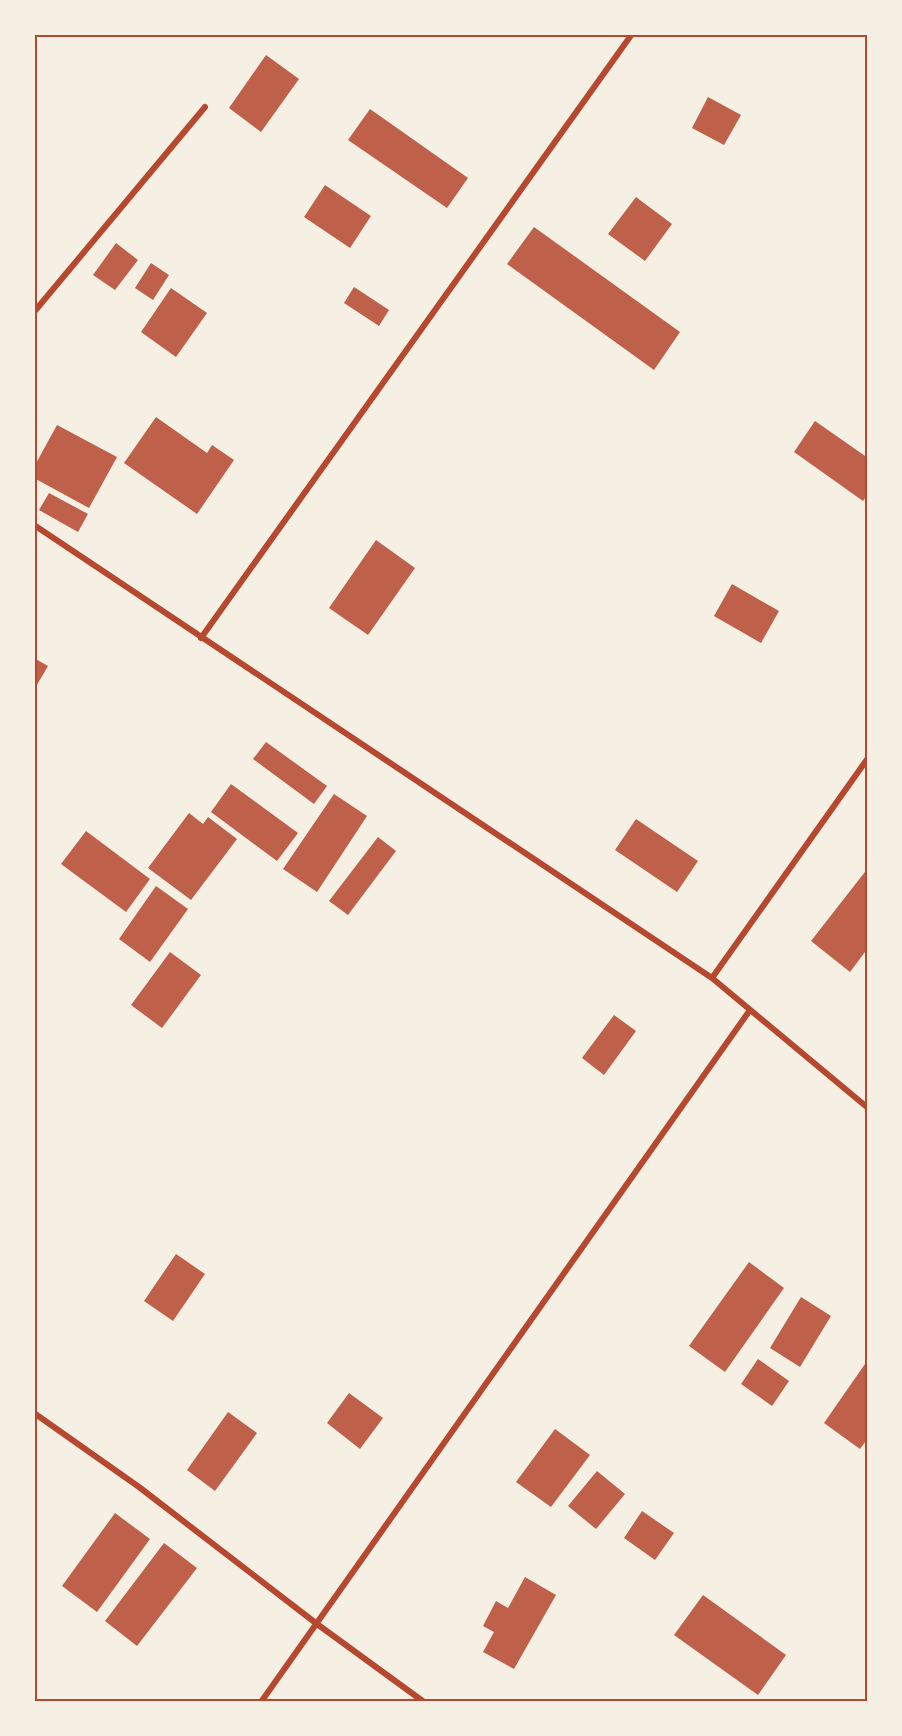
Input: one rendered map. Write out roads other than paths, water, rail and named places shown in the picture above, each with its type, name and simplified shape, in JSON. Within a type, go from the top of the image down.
[{"type":"street","points":[[201,638],[632,34]]},
{"type":"street","points":[[34,312],[205,107]]},
{"type":"street","points":[[34,525],[712,978],[867,1108]]},
{"type":"street","points":[[712,978],[867,758]]},
{"type":"street","points":[[261,1701],[750,1010]]},
{"type":"street","points":[[34,1413],[139,1487],[317,1624],[424,1701]]}]
